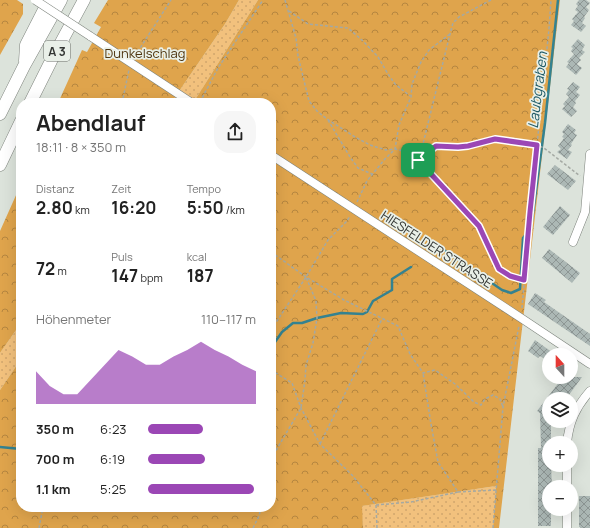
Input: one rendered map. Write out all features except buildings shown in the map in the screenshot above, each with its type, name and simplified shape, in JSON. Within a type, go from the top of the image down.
[{"type":"highway","name":"A 3","points":[[0,114],[24,66],[26,45],[48,0]]},
{"type":"highway","points":[[24,66],[61,0]]},
{"type":"highway","name":"A 3","points":[[33,98],[84,0]]},
{"type":"highway","points":[[0,165],[16,131]]},
{"type":"street","points":[[34,0],[184,98]]},
{"type":"street","name":"HIESFELDER STRASSE","points":[[276,158],[590,364]]},
{"type":"street","points":[[573,242],[585,212],[590,158]]},
{"type":"street","points":[[568,436],[570,424],[581,403],[590,391]]},
{"type":"street","points":[[567,516],[567,528]]},
{"type":"path","points":[[123,98],[129,70],[136,54],[171,0]]},
{"type":"path","points":[[203,98],[218,68],[263,0]]},
{"type":"path","points":[[286,0],[296,38],[298,56],[309,101],[317,111],[355,138],[386,150],[395,149],[407,152],[418,160],[479,226],[499,269],[510,276],[524,280]]},
{"type":"path","points":[[418,160],[453,23],[459,17],[491,0]]},
{"type":"path","points":[[493,528],[503,408],[521,318],[528,230],[538,145],[551,0]]},
{"type":"path","points":[[289,11],[308,24],[348,28],[378,57],[395,84],[411,97]]},
{"type":"path","points":[[276,322],[328,240],[347,221],[366,181],[395,149],[399,125],[411,97],[412,84],[421,62],[429,50],[450,34]]},
{"type":"path","points":[[327,119],[350,158],[358,168],[372,174]]},
{"type":"path","points":[[418,160],[436,146],[468,146],[495,139],[538,145],[544,148],[587,182]]},
{"type":"path","points":[[276,256],[306,277],[344,300],[398,326],[410,354],[423,373],[438,462],[458,492]]},
{"type":"path","points":[[276,450],[301,408],[306,365],[313,343],[317,318],[316,301],[306,277]]},
{"type":"path","points":[[320,444],[382,319]]},
{"type":"path","points":[[423,373],[435,370],[455,384],[474,402],[481,405],[485,399],[493,395],[500,399],[503,408]]},
{"type":"path","points":[[276,373],[292,383],[301,408],[320,444],[352,475],[376,505],[377,528]]},
{"type":"path","points":[[376,505],[411,502],[458,492],[496,490]]},
{"type":"path","points":[[39,528],[42,512]]},
{"type":"path","points":[[253,528],[260,512]]},
{"type":"shaded area","points":[[239,0],[258,0],[196,98],[174,98],[225,24]]},
{"type":"shaded area","points":[[16,330],[16,366],[0,390],[0,353]]},
{"type":"shaded area","points":[[496,486],[493,528],[363,528],[361,506]]},
{"type":"green space","points":[[0,0],[17,0],[23,4],[23,14],[0,55]]},
{"type":"green space","name":"Dunkelschlag","points":[[108,0],[239,0],[225,24],[174,98],[60,98],[82,50],[87,52],[101,27],[94,23]]},
{"type":"green space","name":"Dunkelschlag","points":[[258,0],[560,0],[499,528],[493,528],[496,486],[362,506],[363,528],[0,528],[0,390],[16,366],[16,512],[276,512],[276,98],[196,98]]},
{"type":"green space","points":[[16,195],[16,330],[0,353],[0,231]]},
{"type":"waterway","name":"Laubgraben","points":[[431,241],[502,290],[511,293],[520,289],[523,238],[531,228],[545,123],[558,0]]},
{"type":"waterway","name":"Laubgraben","points":[[276,341],[282,332],[293,323],[302,323],[341,313],[363,314],[367,312],[373,301],[392,290],[392,279],[411,267]]},
{"type":"waterway","name":"Laubgraben","points":[[0,447],[16,449]]},
{"type":"route","points":[[495,139],[537,145],[524,280],[510,276],[499,269],[479,226],[418,160],[436,146],[468,146],[495,139]]}]
